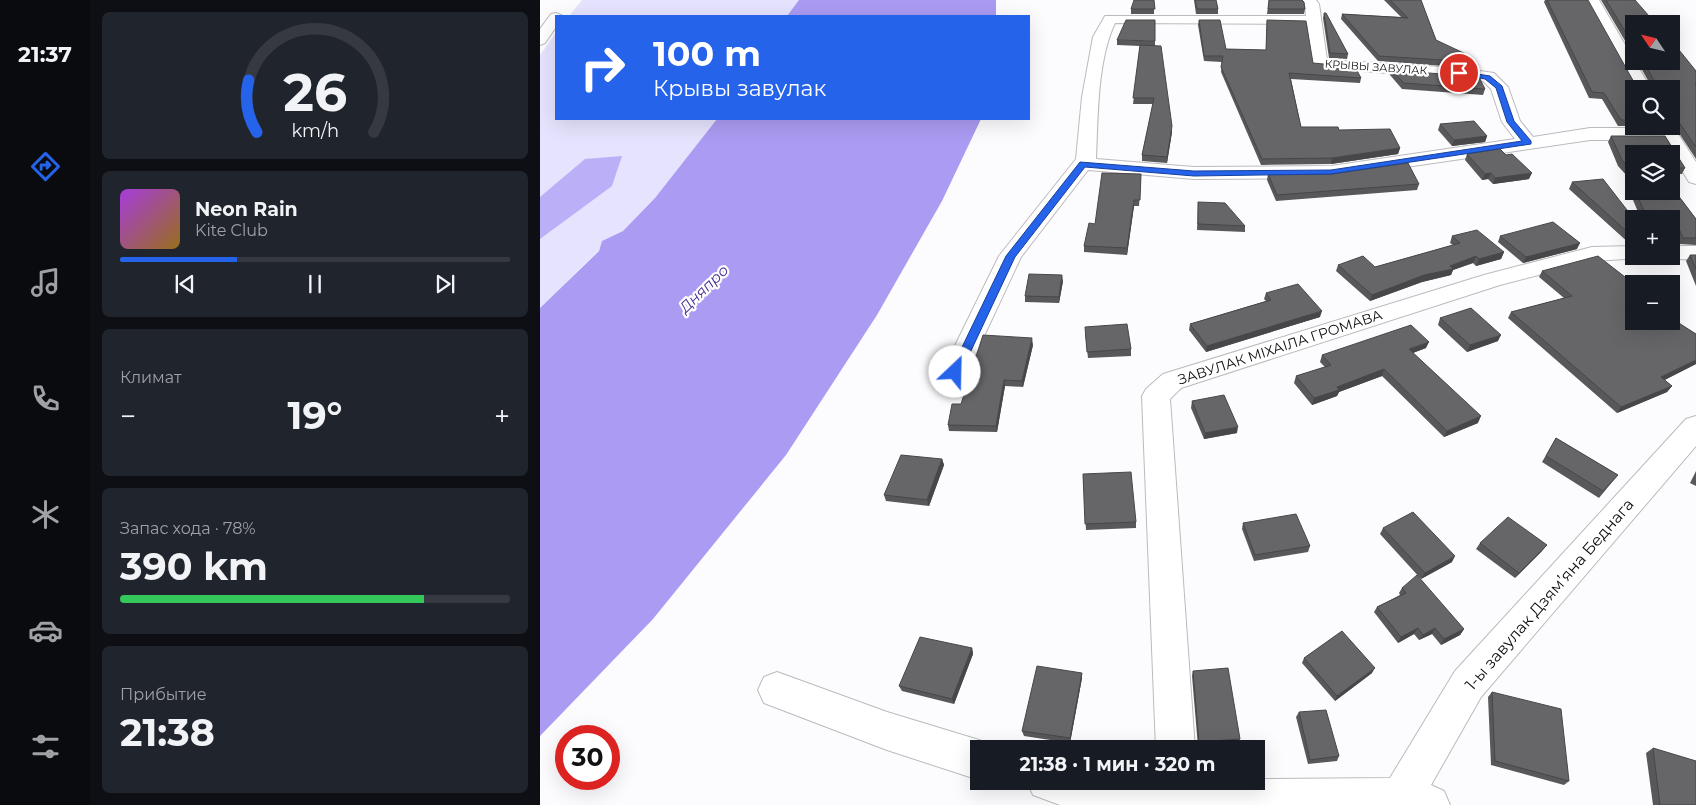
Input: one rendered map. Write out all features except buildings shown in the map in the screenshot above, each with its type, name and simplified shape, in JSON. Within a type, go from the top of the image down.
[{"type":"street","name":"КРЫВЫ ЗАВУЛАК","points":[[1306,0],[1312,4],[1320,64],[1459,73],[1488,77],[1499,88],[1511,122],[1528,142]]},
{"type":"street","points":[[1592,0],[1638,80]]},
{"type":"street","points":[[955,372],[1010,256],[1086,160],[1091,97],[1101,37],[1110,19],[1123,9],[1313,20]]},
{"type":"street","points":[[540,40],[555,18]]},
{"type":"street","points":[[1083,164],[1194,173],[1331,172],[1528,142],[1590,134],[1625,132]]},
{"type":"street","points":[[1669,135],[1696,178]]},
{"type":"street","name":"ЗАВУЛАК МІХАІЛА ГРОМАВА","points":[[1175,740],[1156,396],[1172,381],[1492,280],[1592,254],[1625,253]]},
{"type":"street","points":[[1680,253],[1696,253]]},
{"type":"street","name":"1-ы завулак Дзямʼяна Беднага","points":[[1416,802],[1468,684],[1696,427]]},
{"type":"street","points":[[777,690],[886,731],[970,757]]},
{"type":"street","points":[[1076,790],[1109,800],[1178,790],[1416,802]]},
{"type":"shaded area","points":[[582,0],[799,0],[788,15],[570,15]]},
{"type":"shaded area","points":[[555,34],[555,120],[716,120],[655,198],[623,231],[602,241],[599,250],[540,308],[540,55]]},
{"type":"shaded area","points":[[622,156],[612,186],[540,239],[540,197],[585,159]]},
{"type":"water","points":[[799,0],[996,0],[996,15],[788,15]]},
{"type":"water","name":"Дняпро","points":[[716,120],[981,120],[942,201],[877,315],[786,455],[653,619],[540,736],[540,308],[599,251],[602,241],[623,231],[655,198]]},
{"type":"route","points":[[955,372],[1010,256],[1083,164],[1194,173],[1331,172],[1528,142],[1511,122],[1499,88],[1488,77],[1459,73]]}]
